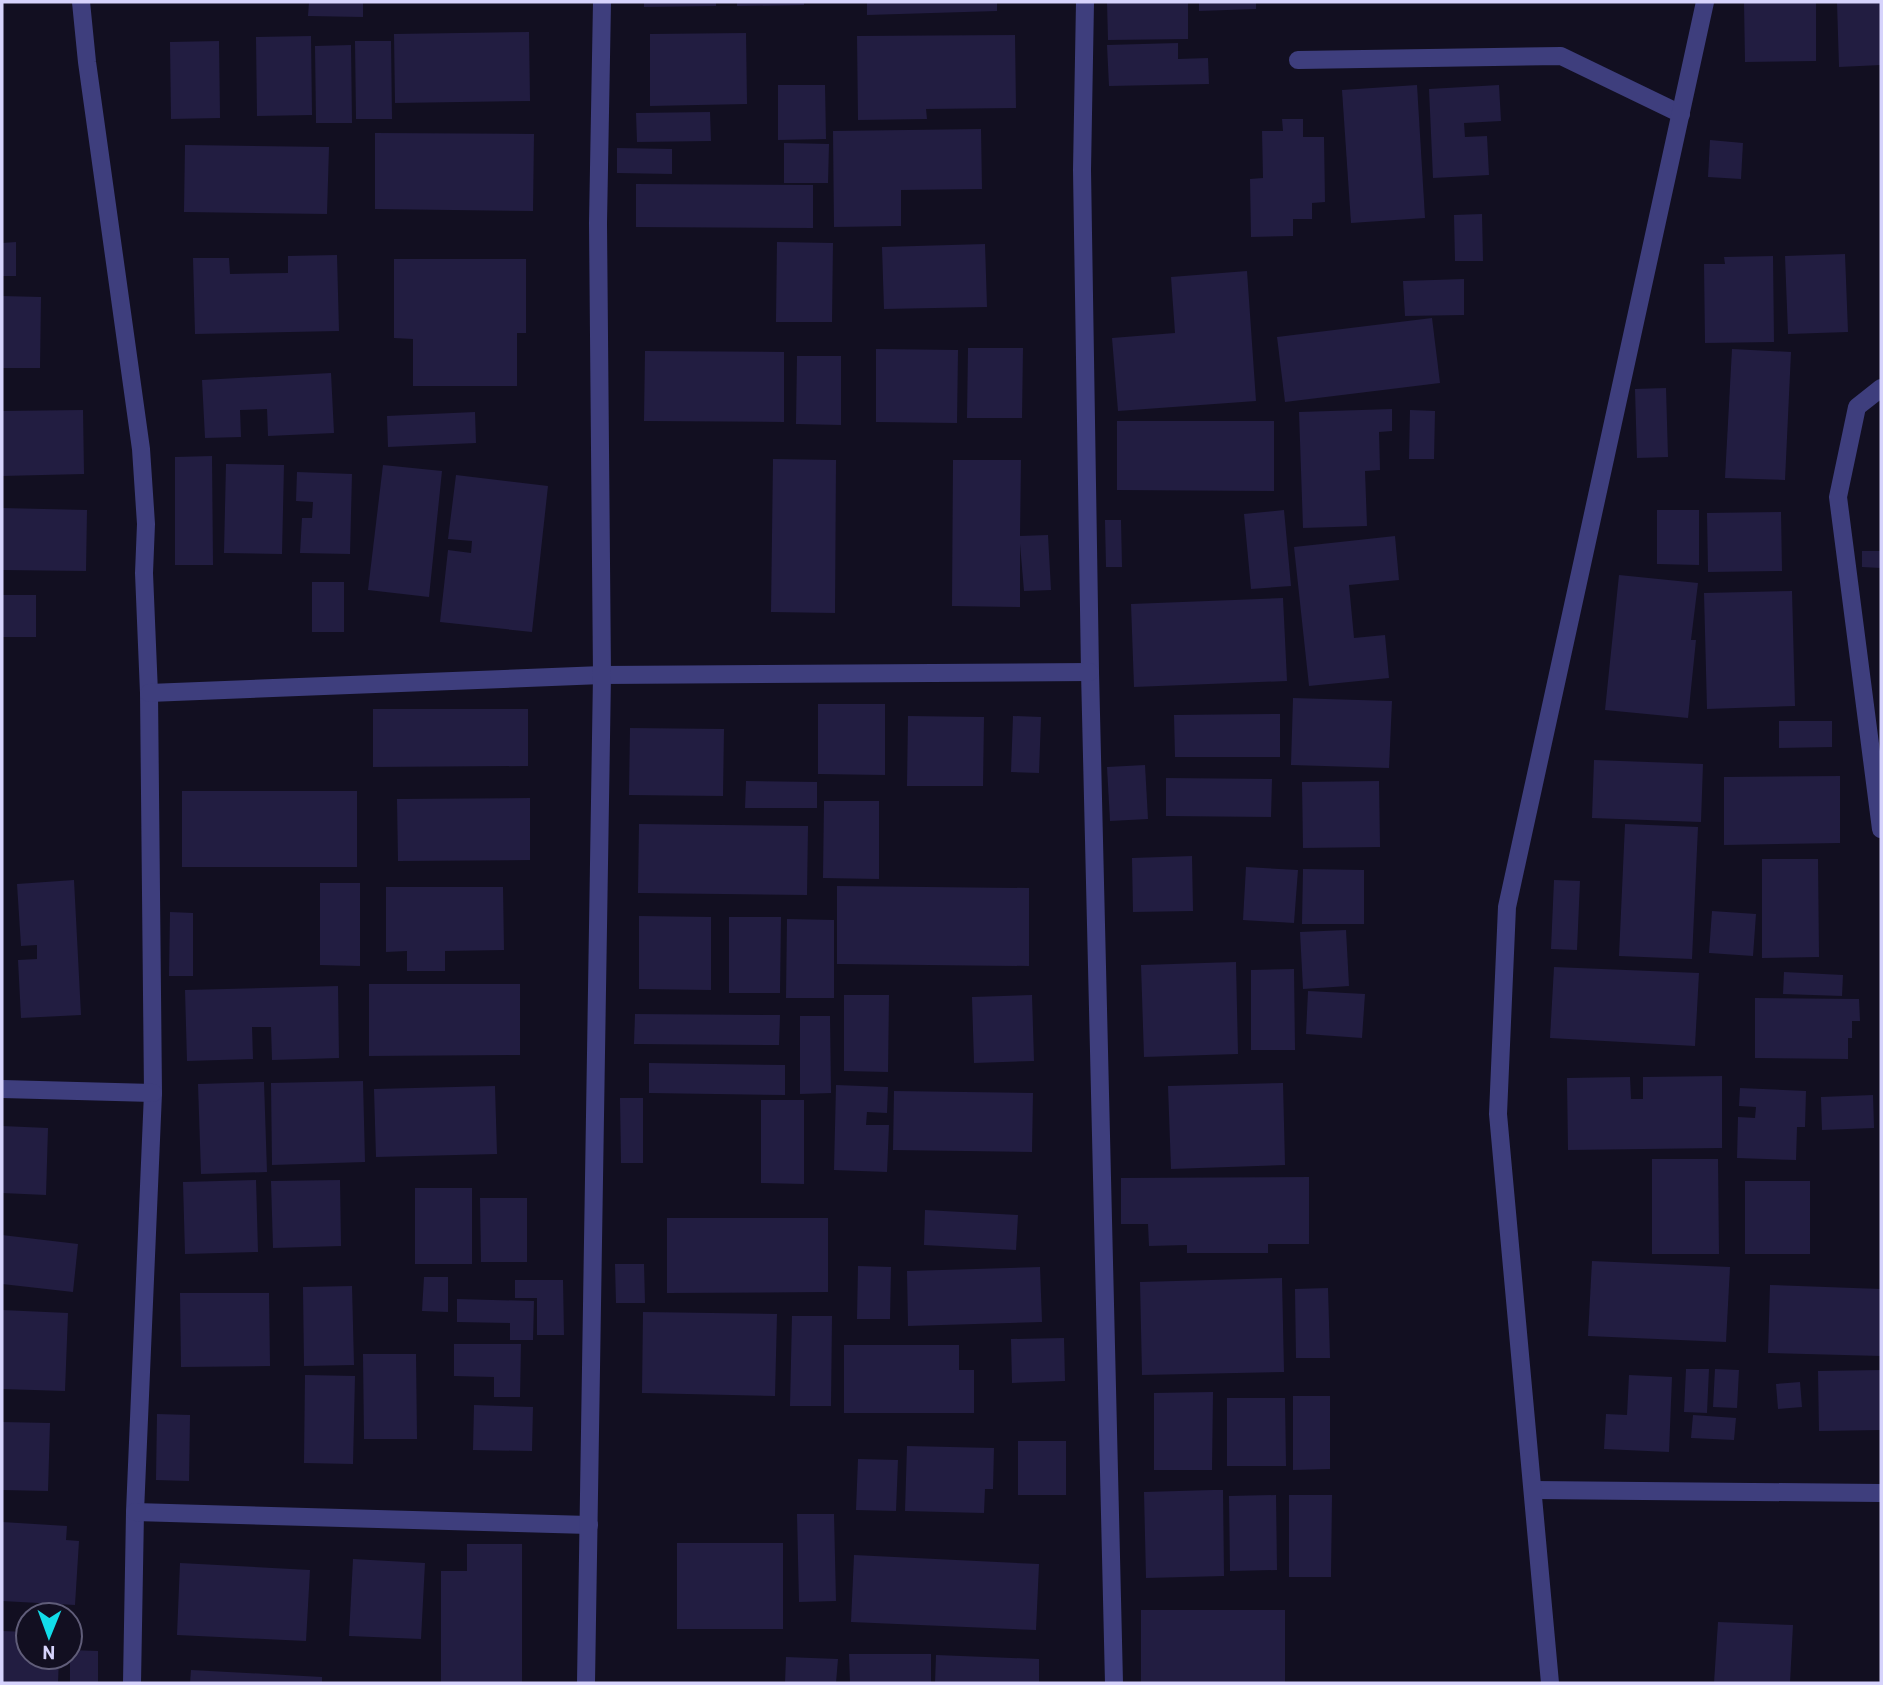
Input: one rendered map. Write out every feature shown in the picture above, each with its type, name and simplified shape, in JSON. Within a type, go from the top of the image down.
[{"type":"street","points":[[81,2],[141,449],[146,524],[144,572],[149,693],[153,1093],[135,1513],[132,1683]]},
{"type":"street","points":[[586,1683],[603,675],[598,223],[602,2]]},
{"type":"street","points":[[1085,2],[1082,170],[1090,672],[1114,1683]]},
{"type":"street","points":[[1550,1683],[1498,1114],[1507,907],[1705,2]]},
{"type":"street","points":[[1298,60],[1561,56],[1681,114]]},
{"type":"street","points":[[1881,388],[1857,407],[1838,497],[1881,829]]},
{"type":"street","points":[[149,693],[603,675],[1090,672]]},
{"type":"street","points":[[2,1089],[153,1093]]},
{"type":"street","points":[[1533,1490],[1881,1493]]},
{"type":"street","points":[[135,1513],[589,1525]]},
{"type":"building","points":[[309,2],[363,2],[363,17],[308,16]]},
{"type":"building","points":[[644,2],[716,2],[716,6],[644,7]]},
{"type":"building","points":[[737,2],[804,2],[804,5],[737,6]]},
{"type":"building","points":[[867,2],[997,2],[997,11],[867,15]]},
{"type":"building","points":[[1107,2],[1188,2],[1188,39],[1108,40]]},
{"type":"building","points":[[1199,2],[1256,2],[1256,9],[1199,11]]},
{"type":"building","points":[[1744,2],[1816,2],[1816,61],[1745,62]]},
{"type":"building","points":[[1837,2],[1881,2],[1881,65],[1839,67]]},
{"type":"building","points":[[529,32],[530,101],[395,103],[394,34]]},
{"type":"building","points":[[746,33],[747,104],[650,106],[650,34]]},
{"type":"building","points":[[1015,35],[1016,108],[926,109],[927,119],[858,120],[857,36]]},
{"type":"building","points":[[311,36],[312,115],[257,116],[256,37]]},
{"type":"building","points":[[219,41],[220,118],[171,119],[170,42]]},
{"type":"building","points":[[355,41],[391,41],[392,119],[356,119]]},
{"type":"building","points":[[1178,43],[1178,59],[1208,58],[1209,84],[1109,86],[1107,45]]},
{"type":"building","points":[[351,45],[352,123],[316,123],[315,46]]},
{"type":"building","points":[[778,85],[825,85],[826,139],[778,140]]},
{"type":"building","points":[[1417,85],[1425,218],[1351,223],[1342,90]]},
{"type":"building","points":[[1499,85],[1501,121],[1464,123],[1465,137],[1487,136],[1489,175],[1433,178],[1429,89]]},
{"type":"building","points":[[710,112],[711,141],[637,142],[636,113]]},
{"type":"building","points":[[1282,119],[1303,119],[1303,137],[1324,137],[1325,202],[1312,203],[1312,219],[1293,219],[1293,236],[1251,237],[1250,179],[1263,178],[1262,131],[1283,131]]},
{"type":"building","points":[[981,129],[982,189],[901,190],[901,226],[834,227],[833,131]]},
{"type":"building","points":[[375,133],[534,134],[533,211],[375,209]]},
{"type":"building","points":[[1710,140],[1743,143],[1741,179],[1708,177]]},
{"type":"building","points":[[784,143],[829,144],[828,183],[784,183]]},
{"type":"building","points":[[185,145],[329,147],[327,214],[184,212]]},
{"type":"building","points":[[617,148],[672,149],[672,174],[617,173]]},
{"type":"building","points":[[636,184],[813,185],[813,228],[636,227]]},
{"type":"building","points":[[1482,214],[1483,261],[1455,261],[1454,215]]},
{"type":"building","points":[[16,242],[16,276],[2,276],[2,243]]},
{"type":"building","points":[[777,242],[833,243],[832,322],[776,322]]},
{"type":"building","points":[[985,244],[987,307],[884,309],[882,247]]},
{"type":"building","points":[[1845,254],[1848,332],[1788,334],[1785,256]]},
{"type":"building","points":[[337,255],[339,331],[195,334],[193,258],[229,258],[230,274],[288,273],[288,256]]},
{"type":"building","points":[[1773,256],[1774,342],[1705,343],[1704,264],[1725,264],[1724,257]]},
{"type":"building","points":[[394,259],[526,259],[526,333],[517,333],[517,386],[413,386],[413,339],[394,338]]},
{"type":"building","points":[[1247,271],[1256,401],[1118,411],[1112,338],[1175,333],[1171,277]]},
{"type":"building","points":[[1464,279],[1464,315],[1405,316],[1403,281]]},
{"type":"building","points":[[2,296],[41,297],[40,368],[2,368]]},
{"type":"building","points":[[1432,318],[1440,383],[1285,402],[1277,337]]},
{"type":"building","points":[[968,348],[1023,348],[1022,418],[967,418]]},
{"type":"building","points":[[876,349],[958,350],[957,423],[876,422]]},
{"type":"building","points":[[1732,349],[1791,352],[1785,480],[1725,478]]},
{"type":"building","points":[[645,351],[784,352],[784,422],[644,421]]},
{"type":"building","points":[[797,356],[841,356],[841,425],[796,424]]},
{"type":"building","points":[[331,373],[334,433],[268,436],[267,409],[240,410],[241,437],[205,438],[202,380]]},
{"type":"building","points":[[1666,388],[1668,457],[1637,458],[1635,389]]},
{"type":"building","points":[[1392,409],[1392,431],[1379,432],[1380,470],[1365,471],[1367,526],[1303,528],[1299,412]]},
{"type":"building","points":[[83,410],[84,474],[2,476],[2,411]]},
{"type":"building","points":[[1410,410],[1435,411],[1434,459],[1409,459]]},
{"type":"building","points":[[475,412],[476,443],[388,447],[387,416]]},
{"type":"building","points":[[1117,421],[1274,421],[1274,491],[1117,490]]},
{"type":"building","points":[[212,456],[213,565],[175,565],[175,457]]},
{"type":"building","points":[[773,459],[836,460],[835,613],[771,612]]},
{"type":"building","points":[[953,460],[1021,460],[1020,536],[1048,535],[1051,590],[1024,591],[1020,544],[1020,607],[952,606]]},
{"type":"building","points":[[226,464],[284,465],[282,554],[224,553]]},
{"type":"building","points":[[383,465],[442,471],[429,597],[368,590]]},
{"type":"building","points":[[297,472],[352,474],[350,554],[300,553],[302,518],[312,518],[313,502],[296,501]]},
{"type":"building","points":[[456,475],[548,486],[532,632],[440,622],[448,550],[471,553],[472,541],[448,539]]},
{"type":"building","points":[[2,508],[87,510],[86,571],[2,570]]},
{"type":"building","points":[[1284,510],[1291,586],[1251,589],[1244,514]]},
{"type":"building","points":[[1657,510],[1699,510],[1699,565],[1657,564]]},
{"type":"building","points":[[1781,512],[1782,571],[1708,572],[1707,513]]},
{"type":"building","points":[[1105,520],[1121,520],[1122,567],[1106,567]]},
{"type":"building","points":[[1395,536],[1399,580],[1349,585],[1354,638],[1385,635],[1389,678],[1309,686],[1294,547]]},
{"type":"building","points":[[1862,551],[1881,551],[1881,568],[1862,567]]},
{"type":"building","points":[[1619,575],[1698,583],[1691,640],[1696,640],[1688,718],[1605,710]]},
{"type":"building","points":[[312,582],[344,582],[344,632],[312,632]]},
{"type":"building","points":[[1792,591],[1795,706],[1707,709],[1704,593]]},
{"type":"building","points":[[2,595],[36,595],[36,637],[2,637]]},
{"type":"building","points":[[1283,598],[1287,681],[1134,687],[1131,604]]},
{"type":"building","points":[[1293,698],[1392,701],[1389,768],[1291,765]]},
{"type":"building","points":[[818,704],[885,704],[885,775],[818,774]]},
{"type":"building","points":[[373,709],[528,709],[528,766],[373,767]]},
{"type":"building","points":[[1280,714],[1280,757],[1175,757],[1174,715]]},
{"type":"building","points":[[908,716],[984,717],[983,786],[907,786]]},
{"type":"building","points":[[1013,716],[1041,717],[1039,773],[1011,772]]},
{"type":"building","points":[[1779,721],[1832,721],[1832,747],[1779,748]]},
{"type":"building","points":[[630,728],[724,729],[723,796],[629,795]]},
{"type":"building","points":[[1594,760],[1703,764],[1701,822],[1592,818]]},
{"type":"building","points":[[1145,765],[1148,819],[1110,821],[1107,767]]},
{"type":"building","points":[[1840,776],[1840,843],[1724,845],[1724,777]]},
{"type":"building","points":[[1166,778],[1272,779],[1271,817],[1166,816]]},
{"type":"building","points":[[746,781],[817,782],[817,808],[745,808]]},
{"type":"building","points":[[1379,781],[1380,847],[1303,848],[1302,782]]},
{"type":"building","points":[[182,791],[357,791],[357,867],[182,867]]},
{"type":"building","points":[[530,798],[530,860],[398,861],[397,799]]},
{"type":"building","points":[[824,801],[879,801],[879,879],[823,878]]},
{"type":"building","points":[[639,824],[808,826],[807,895],[638,893]]},
{"type":"building","points":[[1625,824],[1698,827],[1692,959],[1619,956]]},
{"type":"building","points":[[1192,856],[1193,911],[1133,912],[1132,858]]},
{"type":"building","points":[[1762,859],[1818,859],[1819,957],[1762,958]]},
{"type":"building","points":[[1246,867],[1298,870],[1294,923],[1243,920]]},
{"type":"building","points":[[1303,869],[1364,870],[1364,924],[1302,924]]},
{"type":"building","points":[[74,880],[81,1015],[21,1018],[18,960],[37,959],[37,945],[21,946],[17,884]]},
{"type":"building","points":[[1554,880],[1580,881],[1577,950],[1551,949]]},
{"type":"building","points":[[320,883],[360,883],[360,966],[320,965]]},
{"type":"building","points":[[837,886],[1029,888],[1029,966],[837,964]]},
{"type":"building","points":[[386,887],[503,887],[504,950],[445,951],[445,971],[407,971],[407,951],[386,952]]},
{"type":"building","points":[[1712,911],[1756,914],[1753,956],[1709,953]]},
{"type":"building","points":[[170,912],[193,913],[193,976],[169,976]]},
{"type":"building","points":[[639,916],[711,917],[711,990],[639,989]]},
{"type":"building","points":[[729,917],[781,917],[780,993],[729,993]]},
{"type":"building","points":[[787,919],[834,920],[834,998],[786,998]]},
{"type":"building","points":[[1346,930],[1349,986],[1303,989],[1300,932]]},
{"type":"building","points":[[1236,962],[1238,1054],[1144,1057],[1141,965]]},
{"type":"building","points":[[1554,967],[1699,973],[1695,1046],[1550,1038]]},
{"type":"building","points":[[1294,969],[1295,1050],[1251,1050],[1251,970]]},
{"type":"building","points":[[1784,972],[1843,975],[1842,996],[1783,994]]},
{"type":"building","points":[[369,984],[520,984],[520,1055],[369,1056]]},
{"type":"building","points":[[338,986],[339,1058],[272,1060],[271,1027],[252,1027],[253,1059],[187,1061],[185,990]]},
{"type":"building","points":[[1308,991],[1365,994],[1362,1038],[1306,1034]]},
{"type":"building","points":[[844,995],[889,995],[888,1072],[844,1071]]},
{"type":"building","points":[[1032,995],[1034,1061],[974,1063],[972,997]]},
{"type":"building","points":[[1755,998],[1859,999],[1860,1021],[1852,1021],[1852,1038],[1848,1038],[1848,1059],[1755,1058]]},
{"type":"building","points":[[635,1014],[780,1015],[779,1045],[634,1044]]},
{"type":"building","points":[[800,1016],[830,1016],[831,1093],[800,1094]]},
{"type":"building","points":[[649,1063],[785,1065],[785,1095],[649,1093]]},
{"type":"building","points":[[1722,1076],[1722,1148],[1568,1150],[1567,1078],[1630,1077],[1631,1099],[1643,1099],[1643,1077]]},
{"type":"building","points":[[363,1081],[365,1162],[272,1165],[271,1083]]},
{"type":"building","points":[[264,1082],[267,1172],[201,1174],[198,1084]]},
{"type":"building","points":[[1283,1083],[1285,1165],[1171,1169],[1168,1086]]},
{"type":"building","points":[[836,1085],[888,1087],[887,1113],[867,1112],[866,1125],[889,1125],[887,1172],[834,1170]]},
{"type":"building","points":[[495,1086],[497,1154],[376,1157],[374,1089]]},
{"type":"building","points":[[1740,1088],[1806,1091],[1805,1127],[1797,1127],[1796,1160],[1737,1158],[1738,1117],[1755,1118],[1756,1107],[1739,1106]]},
{"type":"building","points":[[894,1091],[1033,1093],[1032,1152],[893,1150]]},
{"type":"building","points":[[1873,1095],[1874,1128],[1822,1130],[1821,1097]]},
{"type":"building","points":[[620,1098],[643,1098],[643,1163],[621,1163]]},
{"type":"building","points":[[761,1100],[804,1100],[804,1184],[761,1183]]},
{"type":"building","points":[[2,1126],[48,1128],[46,1195],[2,1193]]},
{"type":"building","points":[[1652,1159],[1718,1159],[1719,1254],[1652,1254]]},
{"type":"building","points":[[1309,1177],[1309,1244],[1268,1244],[1268,1253],[1187,1253],[1187,1245],[1149,1246],[1148,1224],[1121,1224],[1121,1178]]},
{"type":"building","points":[[256,1180],[258,1252],[185,1254],[183,1182]]},
{"type":"building","points":[[340,1180],[341,1246],[273,1248],[271,1181]]},
{"type":"building","points":[[1745,1181],[1810,1181],[1810,1254],[1745,1254]]},
{"type":"building","points":[[415,1188],[472,1188],[472,1264],[415,1264]]},
{"type":"building","points":[[480,1198],[527,1198],[527,1262],[481,1262]]},
{"type":"building","points":[[925,1210],[1018,1215],[1016,1250],[924,1245]]},
{"type":"building","points":[[667,1218],[828,1218],[828,1292],[667,1293]]},
{"type":"building","points":[[2,1235],[78,1244],[73,1292],[2,1284]]},
{"type":"building","points":[[1592,1261],[1730,1267],[1726,1342],[1588,1336]]},
{"type":"building","points":[[615,1264],[644,1264],[645,1303],[616,1303]]},
{"type":"building","points":[[858,1266],[891,1267],[890,1319],[857,1319]]},
{"type":"building","points":[[1040,1267],[1042,1322],[908,1326],[907,1271]]},
{"type":"building","points":[[424,1277],[448,1277],[448,1312],[422,1311]]},
{"type":"building","points":[[1282,1278],[1284,1372],[1142,1375],[1140,1282]]},
{"type":"building","points":[[515,1280],[563,1280],[564,1335],[537,1335],[537,1298],[515,1298]]},
{"type":"building","points":[[1770,1285],[1881,1289],[1881,1356],[1768,1353]]},
{"type":"building","points":[[352,1286],[354,1365],[304,1366],[303,1287]]},
{"type":"building","points":[[1328,1288],[1330,1358],[1296,1358],[1295,1289]]},
{"type":"building","points":[[180,1293],[269,1293],[270,1366],[181,1367]]},
{"type":"building","points":[[457,1299],[534,1301],[533,1340],[510,1340],[510,1323],[457,1322]]},
{"type":"building","points":[[2,1310],[68,1313],[65,1391],[2,1389]]},
{"type":"building","points":[[643,1312],[777,1314],[775,1396],[642,1393]]},
{"type":"building","points":[[792,1316],[832,1316],[831,1406],[790,1406]]},
{"type":"building","points":[[1064,1338],[1065,1381],[1012,1383],[1011,1339]]},
{"type":"building","points":[[454,1344],[521,1344],[520,1397],[494,1397],[494,1377],[454,1376]]},
{"type":"building","points":[[844,1345],[959,1345],[959,1370],[974,1370],[974,1413],[844,1413]]},
{"type":"building","points":[[363,1354],[416,1354],[417,1439],[364,1439]]},
{"type":"building","points":[[1686,1369],[1709,1369],[1707,1413],[1684,1412]]},
{"type":"building","points":[[1715,1369],[1739,1370],[1737,1408],[1713,1407]]},
{"type":"building","points":[[1881,1370],[1881,1430],[1819,1431],[1818,1371]]},
{"type":"building","points":[[305,1375],[355,1376],[353,1464],[304,1463]]},
{"type":"building","points":[[1629,1375],[1672,1377],[1669,1452],[1604,1449],[1606,1414],[1627,1415]]},
{"type":"building","points":[[1800,1382],[1802,1407],[1778,1409],[1776,1384]]},
{"type":"building","points":[[1213,1392],[1212,1470],[1154,1470],[1154,1393]]},
{"type":"building","points":[[1293,1396],[1330,1396],[1330,1469],[1293,1470]]},
{"type":"building","points":[[1227,1398],[1285,1398],[1286,1466],[1227,1466]]},
{"type":"building","points":[[474,1405],[533,1407],[532,1451],[473,1450]]},
{"type":"building","points":[[157,1414],[190,1415],[189,1481],[156,1480]]},
{"type":"building","points":[[1693,1415],[1736,1418],[1734,1440],[1691,1438]]},
{"type":"building","points":[[2,1422],[50,1423],[48,1491],[2,1490]]},
{"type":"building","points":[[1018,1441],[1066,1441],[1066,1495],[1018,1495]]},
{"type":"building","points":[[907,1446],[994,1448],[993,1489],[985,1489],[984,1513],[905,1511]]},
{"type":"building","points":[[858,1459],[898,1460],[896,1511],[856,1510]]},
{"type":"building","points":[[1223,1490],[1224,1576],[1146,1578],[1144,1492]]},
{"type":"building","points":[[1276,1495],[1277,1570],[1230,1571],[1229,1496]]},
{"type":"building","points":[[1289,1495],[1332,1495],[1331,1577],[1289,1577]]},
{"type":"building","points":[[797,1514],[834,1514],[836,1601],[799,1602]]},
{"type":"building","points":[[2,1522],[67,1526],[66,1540],[79,1541],[75,1601],[2,1601]]},
{"type":"building","points":[[677,1543],[783,1543],[783,1629],[677,1629]]},
{"type":"building","points":[[467,1544],[522,1544],[522,1683],[441,1683],[441,1571],[467,1571]]},
{"type":"building","points":[[854,1555],[1039,1564],[1036,1630],[851,1622]]},
{"type":"building","points":[[353,1559],[425,1563],[421,1639],[349,1636]]},
{"type":"building","points":[[180,1563],[310,1570],[306,1641],[177,1635]]},
{"type":"building","points":[[1141,1610],[1285,1610],[1285,1683],[1141,1683]]},
{"type":"building","points":[[1718,1622],[1793,1625],[1790,1683],[1714,1683]]},
{"type":"building","points":[[2,1631],[14,1631],[14,1671],[58,1671],[58,1683],[2,1683]]},
{"type":"building","points":[[84,1650],[98,1651],[98,1683],[70,1683],[70,1671],[84,1671]]},
{"type":"building","points":[[849,1654],[931,1654],[931,1683],[850,1683]]},
{"type":"building","points":[[936,1655],[1039,1659],[1039,1683],[935,1683]]},
{"type":"building","points":[[786,1657],[838,1659],[836,1683],[785,1683]]},
{"type":"building","points":[[191,1670],[322,1677],[322,1683],[190,1683]]}]
